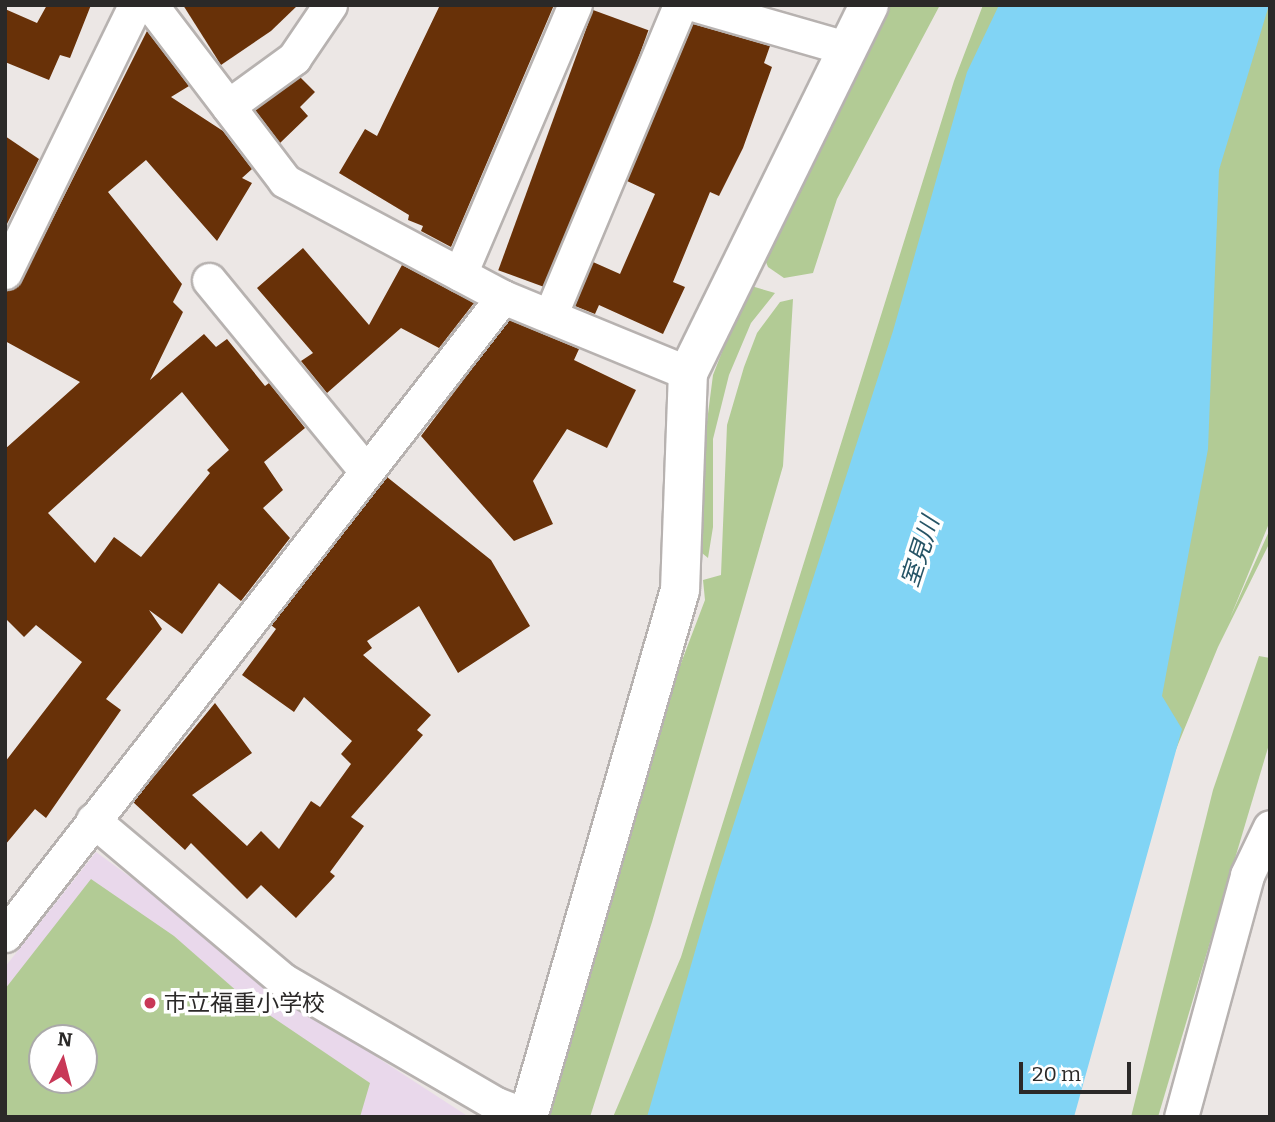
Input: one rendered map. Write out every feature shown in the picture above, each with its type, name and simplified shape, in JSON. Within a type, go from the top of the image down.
[{"type":"street","points":[[5,272],[135,5]]},
{"type":"street","points":[[151,5],[285,181],[503,297],[688,373]]},
{"type":"street","points":[[228,106],[294,58],[330,5]]},
{"type":"street","points":[[460,274],[575,5]]},
{"type":"street","points":[[550,316],[680,5]]},
{"type":"street","points":[[696,5],[846,48]]},
{"type":"street","points":[[93,820],[283,980],[496,1104],[528,1116],[680,590],[688,373],[869,5]]},
{"type":"street","points":[[209,280],[366,471]]},
{"type":"street","points":[[5,935],[503,297]]},
{"type":"street","points":[[1181,1117],[1247,875],[1270,827]]},
{"type":"shaded area","name":"市立福重小学校","points":[[96,852],[192,922],[241,969],[469,1117],[5,1117],[5,967]]},
{"type":"green space","points":[[889,5],[940,5],[837,199],[813,273],[784,278],[768,267],[763,255]]},
{"type":"green space","points":[[983,5],[1042,5],[656,1117],[613,1117],[681,957],[954,81]]},
{"type":"green space","points":[[1253,5],[1270,5],[1270,521],[1230,618],[1270,529],[1270,542],[1218,647],[1138,842],[1206,176]]},
{"type":"green space","points":[[748,285],[775,293],[751,323],[729,375],[713,439],[713,527],[708,558],[702,553],[705,437],[713,375]]},
{"type":"green space","points":[[793,299],[783,466],[652,922],[590,1117],[543,1117],[678,671],[705,600],[703,580],[721,575],[727,425],[744,367],[757,333],[780,302]]},
{"type":"green space","points":[[1259,656],[1270,658],[1270,741],[1158,1117],[1131,1117],[1213,790]]},
{"type":"green space","name":"市立福重小学校","points":[[91,879],[174,936],[247,1000],[370,1083],[360,1117],[5,1117],[5,989]]},
{"type":"water","name":"室見川","points":[[999,5],[1269,5],[1219,170],[1208,449],[1162,696],[1182,729],[1074,1117],[647,1117],[716,879],[893,331],[967,72]]},
{"type":"building","points":[[47,5],[91,5],[70,58],[60,55],[49,80],[5,62],[5,9],[37,23]]},
{"type":"building","points":[[183,5],[298,5],[271,31],[221,65]]},
{"type":"building","points":[[440,5],[554,5],[451,247],[421,231],[423,226],[408,220],[409,215],[339,173],[365,129],[377,136]]},
{"type":"building","points":[[593,10],[648,30],[554,290],[498,270]]},
{"type":"building","points":[[693,24],[770,46],[764,63],[772,67],[743,148],[719,196],[710,192],[673,282],[685,287],[663,334],[599,305],[595,314],[575,306],[593,262],[620,274],[655,194],[627,181]]},
{"type":"building","points":[[147,31],[189,86],[171,97],[223,131],[252,169],[242,178],[252,183],[217,241],[146,160],[108,192],[182,284],[173,302],[183,312],[150,380],[204,334],[216,347],[227,339],[265,386],[269,383],[305,428],[264,462],[283,490],[263,508],[290,538],[241,601],[219,583],[182,634],[149,610],[162,629],[106,699],[121,710],[46,818],[35,809],[5,845],[5,762],[82,662],[36,625],[24,637],[5,618],[5,449],[80,382],[5,341],[5,291],[22,280]],"holes":[[[182,392],[229,450],[207,470],[210,473],[141,557],[114,537],[95,563],[48,513]]]},
{"type":"building","points":[[300,77],[315,92],[300,107],[308,116],[280,143],[255,110]]},
{"type":"building","points":[[5,136],[39,159],[5,228]]},
{"type":"building","points":[[303,248],[369,325],[402,265],[474,303],[439,348],[401,328],[327,393],[301,361],[313,353],[257,288]]},
{"type":"building","points":[[509,320],[579,349],[574,360],[636,390],[607,448],[567,429],[533,481],[553,524],[514,541],[421,436]]},
{"type":"building","points":[[387,477],[491,560],[530,626],[458,673],[419,606],[367,641],[372,648],[363,655],[431,715],[417,730],[423,735],[351,817],[364,826],[330,872],[335,876],[296,918],[261,885],[247,899],[191,843],[185,850],[133,802],[215,703],[252,753],[192,795],[247,846],[261,831],[279,849],[311,801],[320,807],[351,764],[341,754],[352,741],[304,697],[294,712],[242,675],[276,629],[271,625]]},
{"type":"place","name":"市立福重小学校","points":[[150,1003]]}]
